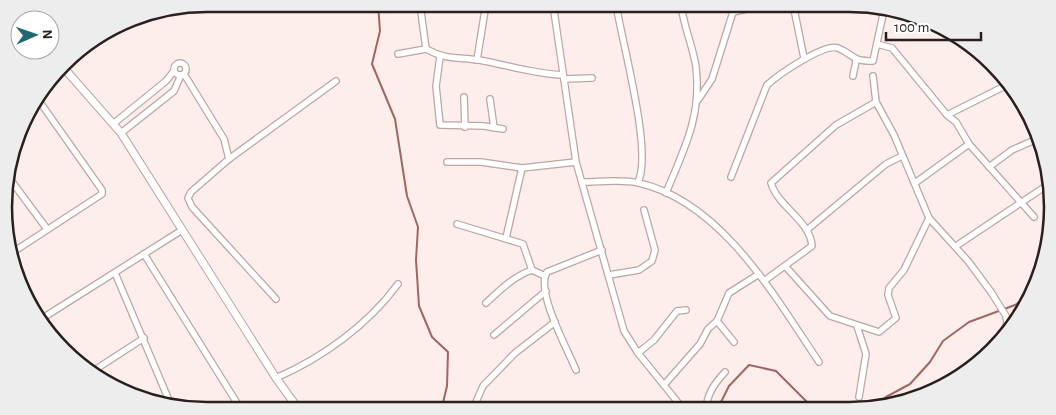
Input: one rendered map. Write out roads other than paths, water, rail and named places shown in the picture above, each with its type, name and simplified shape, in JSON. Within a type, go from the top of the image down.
[{"type":"street","points":[[421,12],[426,49]]},
{"type":"street","points":[[477,60],[485,12]]},
{"type":"street","points":[[554,12],[576,162],[624,331],[638,353],[678,402]]},
{"type":"street","points":[[618,12],[640,126],[642,174],[638,182]]},
{"type":"street","points":[[666,192],[692,132],[698,100],[696,66],[683,12]]},
{"type":"street","points":[[698,100],[712,79],[733,12]]},
{"type":"street","points":[[795,12],[804,58]]},
{"type":"street","points":[[731,177],[767,85],[778,74],[804,58],[836,47],[856,61],[873,61],[883,15]]},
{"type":"street","points":[[877,44],[892,48],[947,115],[956,122],[969,144],[1034,217]]},
{"type":"street","points":[[398,54],[426,49],[440,57],[477,60],[563,77],[592,78]]},
{"type":"street","points":[[440,57],[436,86],[440,126],[503,129]]},
{"type":"street","points":[[853,76],[856,61]]},
{"type":"street","points":[[113,124],[166,82],[176,65],[182,63],[186,68],[174,91],[121,133]]},
{"type":"street","points":[[174,71],[183,75],[224,140],[229,159]]},
{"type":"street","points":[[68,72],[121,133],[252,337],[276,378],[293,402]]},
{"type":"street","points":[[873,76],[876,102],[894,135],[929,218],[956,246],[991,292],[1006,316],[1007,321]]},
{"type":"street","points":[[276,299],[192,207],[188,198],[191,192],[229,159],[336,81]]},
{"type":"street","points":[[947,115],[1002,88]]},
{"type":"street","points":[[464,97],[465,126]]},
{"type":"street","points":[[490,99],[494,128]]},
{"type":"street","points":[[764,281],[810,249],[812,243],[808,229],[795,217],[771,183],[836,126],[876,102]]},
{"type":"street","points":[[17,249],[99,197],[102,190],[42,105]]},
{"type":"street","points":[[989,167],[1012,150],[1032,141]]},
{"type":"street","points":[[915,183],[969,144]]},
{"type":"street","points":[[808,229],[886,164],[902,156]]},
{"type":"street","points":[[447,162],[480,162],[522,168],[576,162]]},
{"type":"street","points":[[506,238],[522,168]]},
{"type":"street","points":[[582,182],[638,182],[666,192],[715,223],[759,274],[819,362]]},
{"type":"street","points":[[14,185],[47,229]]},
{"type":"street","points":[[956,246],[1043,189]]},
{"type":"street","points":[[609,275],[639,270],[652,261],[654,250],[644,210]]},
{"type":"street","points":[[786,267],[830,316],[879,332],[896,318],[888,295],[888,288],[904,270],[929,218]]},
{"type":"street","points":[[457,224],[523,244],[532,270],[545,276]]},
{"type":"street","points":[[45,316],[182,230]]},
{"type":"street","points":[[576,370],[555,322],[546,291],[545,276],[548,272],[602,250]]},
{"type":"street","points":[[144,254],[236,402]]},
{"type":"street","points":[[486,303],[510,282],[532,270]]},
{"type":"street","points":[[115,273],[169,399]]},
{"type":"street","points":[[664,385],[700,344],[708,329],[717,321],[729,294],[759,274]]},
{"type":"street","points":[[276,378],[300,368],[360,325],[384,304],[398,284]]},
{"type":"street","points":[[494,335],[546,291]]},
{"type":"street","points":[[638,353],[654,340],[677,310],[686,310]]},
{"type":"street","points":[[717,321],[734,342]]},
{"type":"street","points":[[476,402],[483,386],[515,353],[555,322]]},
{"type":"street","points":[[857,326],[866,354],[859,397]]},
{"type":"street","points":[[97,368],[144,338]]},
{"type":"street","points":[[706,402],[706,398],[715,383],[725,372]]},
{"type":"waterway","points":[[379,12],[380,31],[372,64],[395,119],[407,196],[418,227],[416,260],[419,306],[432,337],[448,352],[447,386],[443,402]]},
{"type":"waterway","points":[[883,400],[910,384],[930,362],[943,341],[969,322],[1018,303]]},
{"type":"waterway","points":[[721,402],[729,386],[749,365],[776,371],[807,402]]}]
